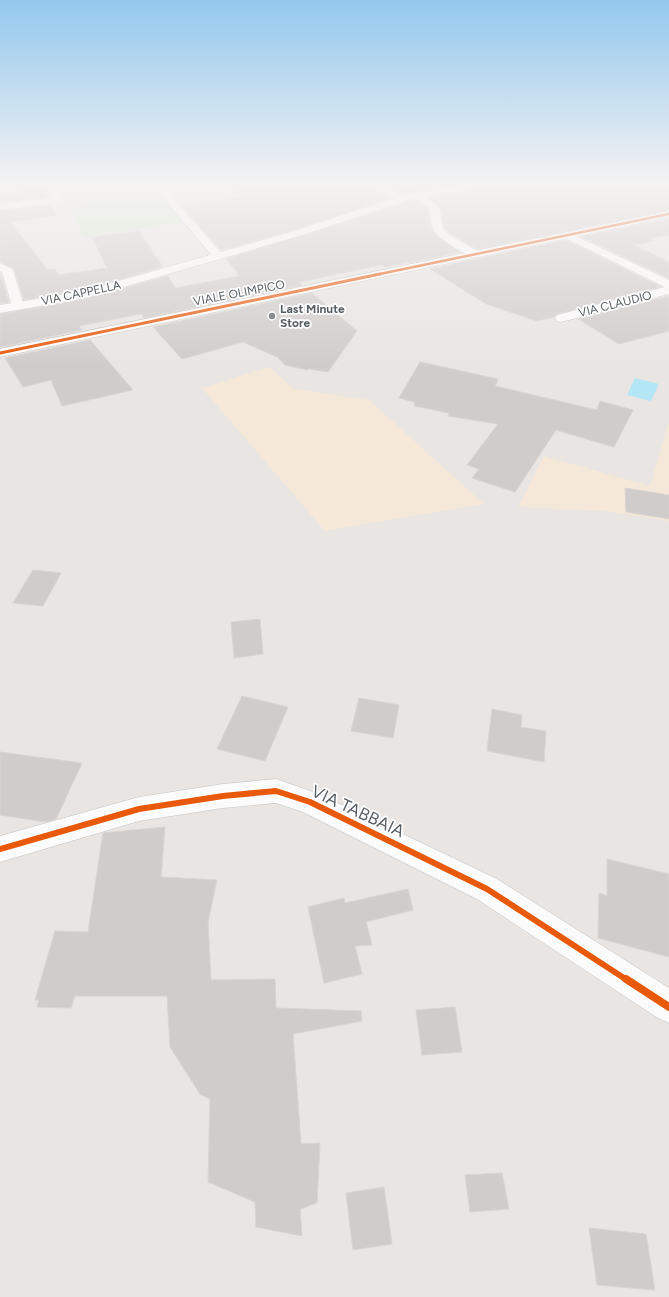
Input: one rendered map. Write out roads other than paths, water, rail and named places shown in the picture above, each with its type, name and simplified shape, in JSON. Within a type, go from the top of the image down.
[{"type":"street","points":[[208,245],[218,256]]},
{"type":"street","name":"VIA CAPPELLA","points":[[0,309],[81,294],[138,280],[258,245]]},
{"type":"street","points":[[459,245],[477,255]]},
{"type":"street","name":"VIALE OLIMPICO","points":[[0,353],[527,245]]},
{"type":"street","name":"VIA CLAUDIO","points":[[586,245],[669,285]]},
{"type":"street","points":[[0,266],[7,270],[18,306]]},
{"type":"street","name":"VIA CLAUDIO","points":[[561,318],[669,290]]},
{"type":"street","name":"VIA TABBAIA","points":[[0,849],[139,808],[223,796],[276,791],[310,802],[487,889],[669,1007]]},
{"type":"water","points":[[635,378],[659,384],[651,401],[627,395]]},
{"type":"place","name":"Last Minute Store","points":[[272,316]]}]
